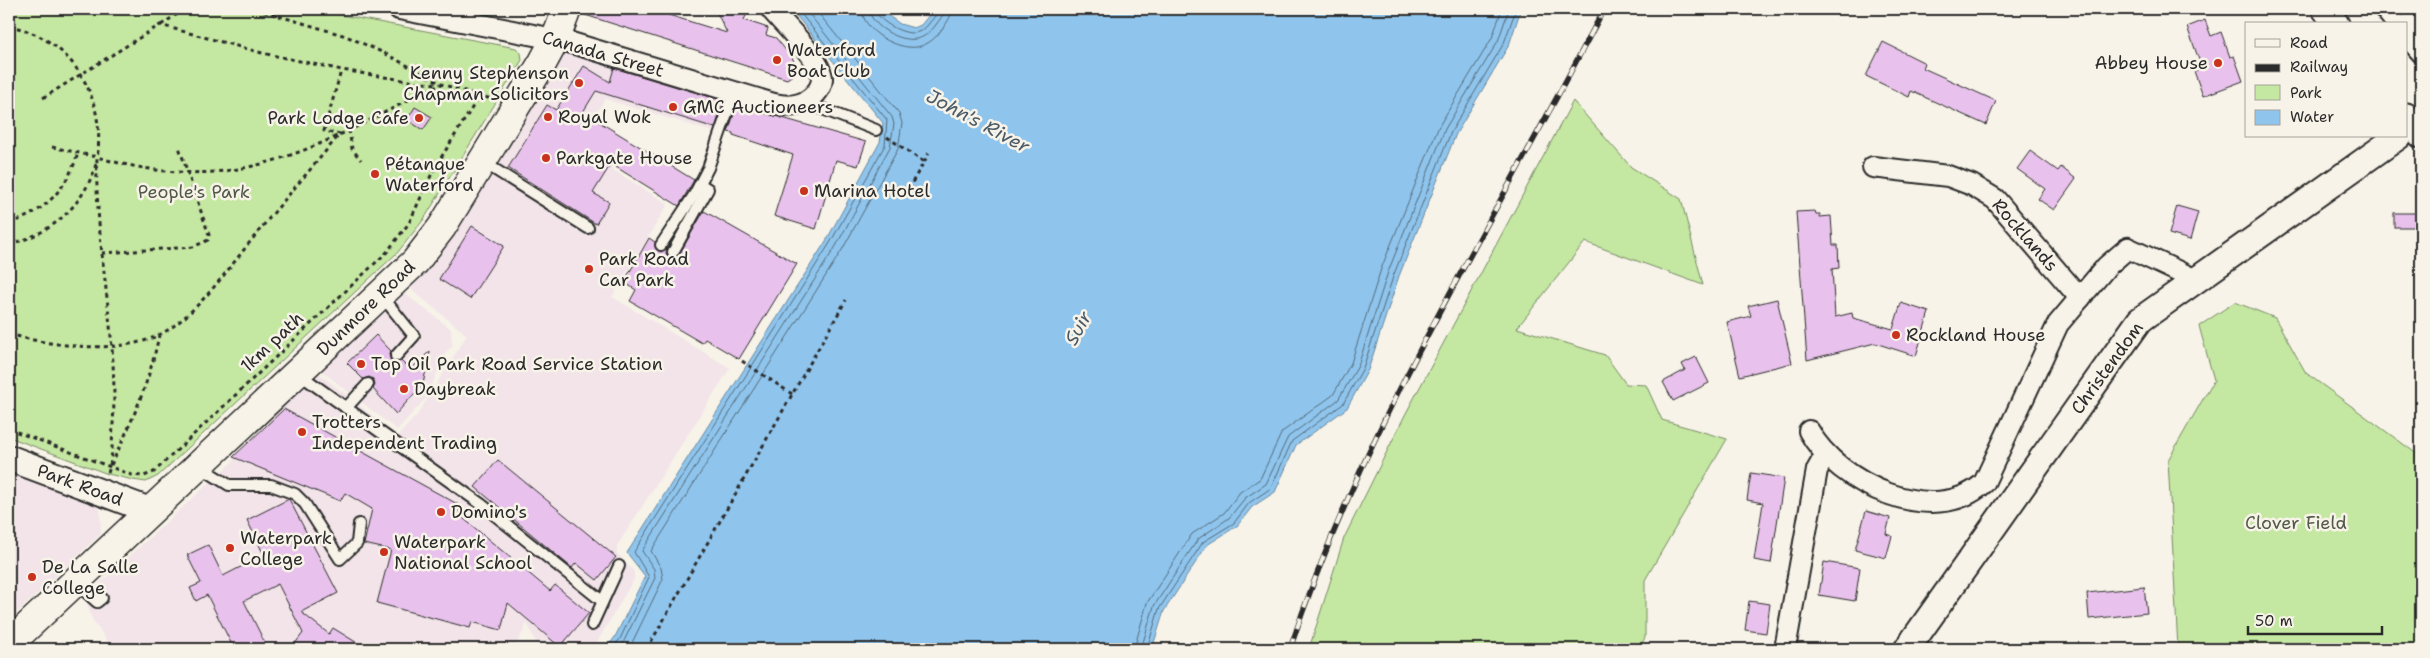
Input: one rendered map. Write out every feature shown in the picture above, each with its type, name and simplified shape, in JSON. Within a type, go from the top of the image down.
[{"type":"main road","name":"Dunmore Road","points":[[9,644],[405,273],[429,245],[538,71],[556,38],[567,9]]},
{"type":"street","name":"Canada Street","points":[[399,9],[556,38],[782,106],[794,106],[805,102]]},
{"type":"street","points":[[772,9],[820,70],[820,86],[815,94],[805,102]]},
{"type":"street","points":[[2325,9],[2335,22]]},
{"type":"street","points":[[2385,9],[2401,22]]},
{"type":"street","points":[[2408,29],[2421,52]]},
{"type":"street","name":"Christendom","points":[[1907,649],[2140,320],[2396,138]]},
{"type":"street","name":"Rocklands","points":[[1873,167],[1948,176],[1972,185],[1996,199],[2080,298]]},
{"type":"street","points":[[1808,432],[1826,456],[1862,481],[1888,494],[1914,502],[1958,500],[1972,493],[1984,483],[2058,324],[2107,266],[2128,248],[2196,280]]},
{"type":"street","points":[[1785,649],[1817,470],[1826,456]]},
{"type":"street","name":"Park Road","points":[[9,458],[151,511]]},
{"type":"lane","points":[[673,252],[704,187],[734,93]]},
{"type":"lane","points":[[805,102],[876,130]]},
{"type":"lane","points":[[482,162],[588,228]]},
{"type":"lane","points":[[661,245],[704,187]]},
{"type":"lane","points":[[381,295],[414,336],[396,356]]},
{"type":"lane","points":[[298,373],[481,504],[602,601]]},
{"type":"lane","points":[[346,408],[368,384]]},
{"type":"lane","points":[[199,466],[230,485],[271,485],[295,494],[305,504],[340,559],[357,543],[359,524]]},
{"type":"lane","points":[[592,625],[619,566]]},
{"type":"lane","points":[[75,582],[97,602],[102,598]]},
{"type":"path","points":[[43,98],[185,9]]},
{"type":"path","points":[[256,9],[353,38],[441,84]]},
{"type":"path","points":[[9,39],[10,26],[13,21]]},
{"type":"path","points":[[160,25],[211,40],[342,70],[421,83],[441,84]]},
{"type":"path","points":[[10,26],[46,40],[65,55],[81,74],[91,93],[97,114],[99,136],[97,157],[98,203],[112,345],[114,394],[110,467]]},
{"type":"path","points":[[340,134],[324,130],[342,70]]},
{"type":"path","points":[[52,147],[150,169],[187,172],[224,171],[261,164],[303,150],[349,130],[441,84]]},
{"type":"path","name":"1km path","points":[[9,429],[110,467],[141,476],[156,470],[374,265],[396,241],[409,223],[434,168],[480,95],[441,84]]},
{"type":"path","points":[[349,130],[352,149],[361,160]]},
{"type":"path","points":[[876,130],[924,162]]},
{"type":"path","points":[[9,334],[59,345],[112,345],[135,342],[159,335],[180,320],[212,287],[340,134]]},
{"type":"path","points":[[102,253],[193,247],[208,240],[209,235],[179,147]]},
{"type":"path","points":[[9,223],[29,216],[54,197],[71,173],[78,153]]},
{"type":"path","points":[[903,198],[930,153]]},
{"type":"path","points":[[9,244],[46,230],[70,210],[87,186],[97,157]]},
{"type":"path","points":[[647,649],[846,300]]},
{"type":"path","points":[[100,493],[144,388],[159,335]]},
{"type":"path","points":[[742,361],[792,394]]},
{"type":"shaded area","points":[[569,49],[728,97],[717,133],[605,99],[576,147],[668,204],[612,297],[730,368],[617,546],[617,553],[634,572],[634,579],[593,649],[539,649],[527,623],[514,649],[113,649],[92,619],[85,597],[232,462],[316,371],[398,436],[418,414],[467,335],[406,285]]},
{"type":"shaded area","points":[[400,290],[451,329],[452,346],[446,352],[426,398],[397,430],[318,368]]},
{"type":"shaded area","name":"De La Salle College","points":[[9,466],[97,499],[100,510],[101,534],[9,620]]},
{"type":"green space","name":"People's Park","points":[[9,9],[309,9],[516,48],[521,53],[522,60],[424,219],[398,252],[158,476],[146,482],[108,474],[9,437]]},
{"type":"green space","points":[[1573,101],[1631,167],[1681,199],[1703,285],[1585,242],[1517,328],[1605,355],[1626,384],[1646,385],[1662,420],[1727,439],[1645,580],[1645,638],[1638,649],[1309,649],[1344,538],[1405,415]]},
{"type":"green space","name":"Clover Field","points":[[2235,302],[2275,318],[2306,373],[2421,457],[2421,649],[2178,649],[2168,460],[2214,380],[2199,326]]},
{"type":"water","points":[[791,9],[879,9],[900,24],[914,28],[921,25],[934,9],[1521,9],[1509,45],[1456,134],[1399,276],[1368,370],[1347,408],[1296,445],[1275,492],[1252,507],[1237,526],[1207,545],[1164,611],[1152,649],[606,649],[615,637],[645,576],[627,553],[826,241],[880,142],[883,123]]},
{"type":"building","points":[[582,9],[658,9],[659,12],[727,33],[715,9],[749,9],[744,20],[768,28],[766,35],[776,38],[793,59],[797,72],[787,79],[582,14]]},
{"type":"building","name":"Abbey House","points":[[2205,20],[2211,36],[2221,32],[2230,57],[2234,56],[2243,81],[2203,96],[2194,71],[2202,68],[2187,27]]},
{"type":"building","points":[[1883,42],[1925,63],[1923,68],[1996,101],[1986,125],[1911,91],[1909,97],[1866,76]]},
{"type":"building","points":[[584,66],[610,82],[614,68],[724,101],[715,128],[596,91],[583,112],[694,180],[679,206],[611,164],[593,193],[609,202],[596,224],[508,168],[547,105],[556,110]]},
{"type":"building","name":"Marina Hotel","points":[[737,105],[866,142],[858,166],[836,160],[816,229],[774,216],[793,155],[728,132]]},
{"type":"building","name":"Park Lodge Cafe","points":[[415,107],[432,117],[423,130],[407,120]]},
{"type":"building","points":[[2030,151],[2058,171],[2061,167],[2076,179],[2054,210],[2038,199],[2045,189],[2017,169]]},
{"type":"building","points":[[2177,206],[2198,212],[2190,240],[2169,234]]},
{"type":"building","points":[[704,211],[797,264],[739,359],[705,339],[702,343],[630,301],[636,290],[624,282],[649,238],[655,242],[657,250],[661,252],[667,248],[666,253],[669,258],[677,258]]},
{"type":"building","points":[[1815,211],[1816,214],[1820,214],[1820,217],[1831,216],[1833,245],[1838,245],[1839,268],[1832,269],[1835,317],[1852,313],[1853,318],[1893,329],[1901,303],[1929,312],[1916,356],[1875,343],[1807,360],[1796,212]]},
{"type":"building","points":[[2394,213],[2417,213],[2417,227],[2394,227]]},
{"type":"building","points":[[472,226],[504,246],[470,299],[439,279]]},
{"type":"building","points":[[1777,299],[1792,363],[1740,376],[1727,322],[1751,316],[1748,306]]},
{"type":"building","points":[[376,335],[391,351],[389,355],[391,361],[395,363],[401,361],[410,370],[430,351],[423,384],[396,414],[373,389],[375,385],[373,379],[369,377],[363,379],[347,363]]},
{"type":"building","points":[[1696,357],[1709,383],[1673,401],[1663,382],[1685,370],[1682,364]]},
{"type":"building","points":[[284,409],[461,506],[457,513],[550,591],[555,585],[589,613],[560,647],[508,603],[501,630],[472,622],[470,628],[377,603],[391,550],[364,544],[372,509],[345,493],[340,501],[233,457]]},
{"type":"building","points":[[498,460],[616,557],[597,580],[576,563],[572,568],[475,487]]},
{"type":"building","points":[[1751,473],[1784,478],[1771,563],[1754,560],[1763,503],[1747,500]]},
{"type":"building","points":[[289,499],[338,593],[301,612],[329,634],[333,628],[367,649],[291,649],[303,633],[278,584],[244,601],[268,649],[234,649],[207,595],[196,601],[190,588],[201,583],[187,555],[208,545],[223,576],[264,555],[247,520]]},
{"type":"building","points":[[1866,511],[1890,518],[1886,534],[1892,536],[1886,558],[1855,550]]},
{"type":"building","points":[[1824,562],[1860,568],[1855,601],[1819,595]]},
{"type":"building","points":[[2144,587],[2147,613],[2089,619],[2087,593]]},
{"type":"building","points":[[1749,601],[1770,604],[1766,633],[1745,630]]},
{"type":"railway","points":[[1290,649],[1321,564],[1355,482],[1393,402],[1476,244],[1604,9]]},
{"type":"place","name":"Waterford Boat Club","points":[[777,60]]},
{"type":"place","name":"Abbey House","points":[[2218,63]]},
{"type":"place","name":"Kenny Stephenson Chapman Solicitors","points":[[579,83]]},
{"type":"place","name":"GMC Auctioneers","points":[[673,107]]},
{"type":"place","name":"Royal Wok","points":[[548,117]]},
{"type":"place","name":"Park Lodge Cafe","points":[[419,118]]},
{"type":"place","name":"Parkgate House","points":[[546,158]]},
{"type":"place","name":"Pétanque Waterford","points":[[375,174]]},
{"type":"place","name":"Marina Hotel","points":[[804,191]]},
{"type":"place","name":"Park Road Car Park","points":[[589,269]]},
{"type":"place","name":"Rockland House","points":[[1896,335]]},
{"type":"place","name":"Top Oil Park Road Service Station","points":[[361,364]]},
{"type":"place","name":"Daybreak","points":[[404,389]]},
{"type":"place","name":"Trotters Independent Trading","points":[[302,432]]},
{"type":"place","name":"Domino's","points":[[441,512]]},
{"type":"place","name":"Waterpark College","points":[[230,548]]},
{"type":"place","name":"Waterpark National School","points":[[384,552]]},
{"type":"place","name":"De La Salle College","points":[[32,577]]},
{"type":"water label","name":"John's River","points":[[978,121]]},
{"type":"water label","name":"Suir","points":[[1078,328]]}]
